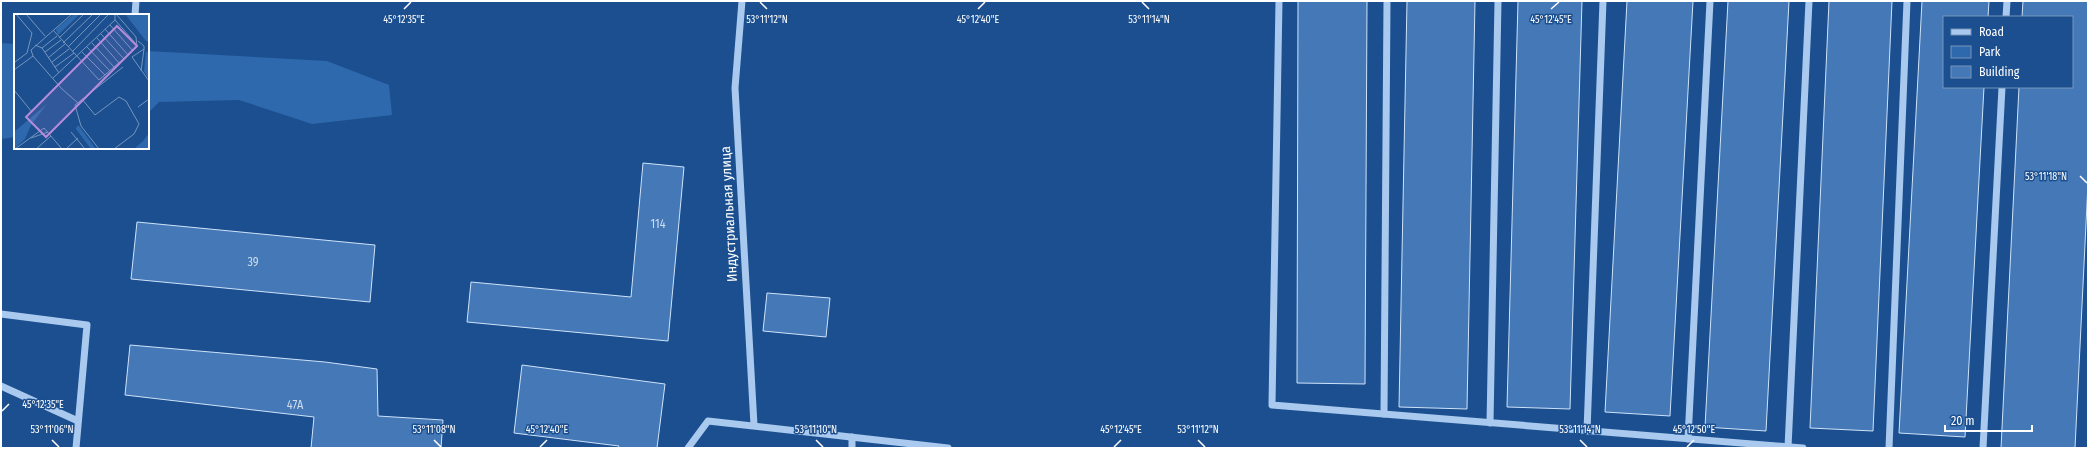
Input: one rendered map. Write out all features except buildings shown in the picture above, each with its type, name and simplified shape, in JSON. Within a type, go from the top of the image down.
[{"type":"street","points":[[135,14],[136,1]]},
{"type":"street","name":"Индустриальная улица","points":[[742,1],[735,88],[754,425]]},
{"type":"street","points":[[1279,1],[1272,405],[1803,448]]},
{"type":"street","points":[[1384,414],[1387,1]]},
{"type":"street","points":[[1490,423],[1498,1]]},
{"type":"street","points":[[1587,431],[1603,1]]},
{"type":"street","points":[[1688,439],[1710,1]]},
{"type":"street","points":[[1788,447],[1809,1]]},
{"type":"street","points":[[1889,448],[1907,1]]},
{"type":"street","points":[[2006,16],[2007,1]]},
{"type":"street","points":[[1983,448],[2002,88]]},
{"type":"street","points":[[1,314],[87,325],[76,448]]},
{"type":"street","points":[[1,386],[78,421]]},
{"type":"street","points":[[688,448],[708,421],[948,448]]},
{"type":"street","points":[[852,437],[852,448]]},
{"type":"green space","points":[[1,43],[14,44],[14,137],[1,139]]},
{"type":"green space","points":[[149,51],[327,61],[389,85],[392,115],[312,124],[239,100],[159,102],[149,112]]}]
